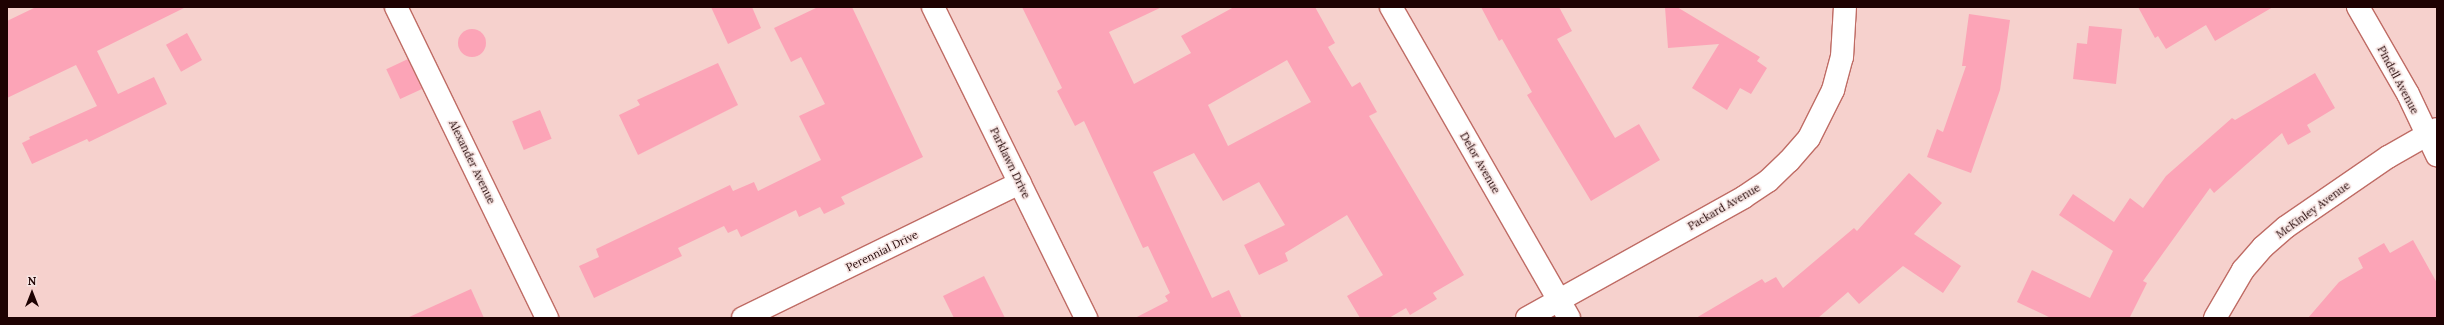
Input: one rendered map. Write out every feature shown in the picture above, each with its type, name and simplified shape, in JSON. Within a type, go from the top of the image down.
[{"type":"street","name":"Alexander Avenue","points":[[396,7],[547,318]]},
{"type":"street","name":"Parklawn Drive","points":[[934,7],[1086,318]]},
{"type":"street","name":"Delor Avenue","points":[[1391,7],[1564,309]]},
{"type":"street","name":"Packard Avenue","points":[[1527,318],[1564,309],[1744,197],[1784,166],[1809,138],[1833,90],[1842,57],[1845,30],[1845,7]]},
{"type":"street","name":"Pindell Avenue","points":[[2358,7],[2408,94],[2432,132],[2437,155]]},
{"type":"street","name":"McKinley Avenue","points":[[2215,318],[2243,270],[2263,247],[2286,227],[2388,157],[2432,132]]},
{"type":"street","name":"Perennial Drive","points":[[743,318],[1020,183]]},
{"type":"building","points":[[36,7],[186,7],[97,51],[118,94],[154,77],[167,104],[89,142],[87,139],[32,164],[22,143],[30,139],[29,137],[97,106],[76,65],[7,98],[7,21]]},
{"type":"building","points":[[711,7],[752,7],[761,28],[728,44]]},
{"type":"building","points":[[818,7],[852,7],[923,157],[841,197],[845,204],[824,214],[820,207],[799,217],[796,210],[741,237],[737,229],[728,233],[724,226],[678,248],[682,256],[594,298],[579,266],[599,257],[596,249],[730,185],[733,191],[754,182],[758,191],[821,160],[799,116],[825,104],[801,57],[791,62],[774,28]]},
{"type":"building","points":[[1022,7],[1162,7],[1109,32],[1134,84],[1191,53],[1181,36],[1234,7],[1315,7],[1335,43],[1328,47],[1352,87],[1360,82],[1377,112],[1369,116],[1464,275],[1433,293],[1437,299],[1410,315],[1406,308],[1389,318],[1360,318],[1347,296],[1383,275],[1347,215],[1285,253],[1288,261],[1259,275],[1244,245],[1285,225],[1259,182],[1223,201],[1194,153],[1153,172],[1212,298],[1229,290],[1242,318],[1135,318],[1168,301],[1165,296],[1170,293],[1148,246],[1143,248],[1084,121],[1075,126],[1057,91],[1062,88]],"holes":[[[1287,60],[1311,102],[1228,146],[1208,105]]]},
{"type":"building","points":[[1481,7],[1559,7],[1572,31],[1557,39],[1615,138],[1639,124],[1660,160],[1591,201],[1527,95],[1532,92],[1502,39],[1499,41]]},
{"type":"building","points":[[1665,7],[1677,7],[1760,57],[1757,61],[1767,68],[1751,94],[1740,88],[1727,110],[1692,88],[1719,44],[1668,48]]},
{"type":"building","points":[[2138,7],[2273,7],[2215,41],[2206,25],[2166,49],[2158,36],[2155,38]]},
{"type":"building","points":[[1969,14],[2010,20],[2000,90],[1971,173],[1927,157],[1937,129],[1943,132],[1966,66],[1962,66]]},
{"type":"building","points":[[2089,26],[2122,29],[2116,84],[2073,79],[2077,43],[2087,44]]},
{"type":"building","points":[[472,29],[482,33],[486,43],[482,53],[472,57],[462,53],[458,43],[462,33]]},
{"type":"building","points":[[187,33],[202,60],[181,72],[166,45]]},
{"type":"building","points":[[408,59],[422,89],[400,99],[386,69]]},
{"type":"building","points":[[718,63],[738,105],[638,155],[619,115],[640,105],[637,100]]},
{"type":"building","points":[[2315,73],[2335,108],[2307,125],[2311,132],[2288,145],[2282,133],[2214,193],[2210,188],[2143,281],[2147,283],[2130,317],[2133,318],[2051,318],[2017,302],[2032,270],[2090,298],[2113,251],[2059,215],[2073,194],[2114,222],[2130,198],[2143,208],[2166,176],[2232,118],[2235,120]]},
{"type":"building","points":[[540,110],[552,139],[524,150],[512,121]]},
{"type":"building","points":[[1909,173],[1942,203],[1914,234],[1961,266],[1943,293],[1903,266],[1859,304],[1848,292],[1818,318],[1696,318],[1762,279],[1765,283],[1776,277],[1783,288],[1854,228],[1857,231]]},
{"type":"building","points":[[2413,240],[2437,283],[2437,318],[2308,318],[2339,282],[2363,268],[2358,258],[2384,243],[2390,253]]},
{"type":"building","points":[[984,276],[1005,318],[954,318],[943,296]]},
{"type":"building","points":[[471,289],[484,318],[407,318]]}]
